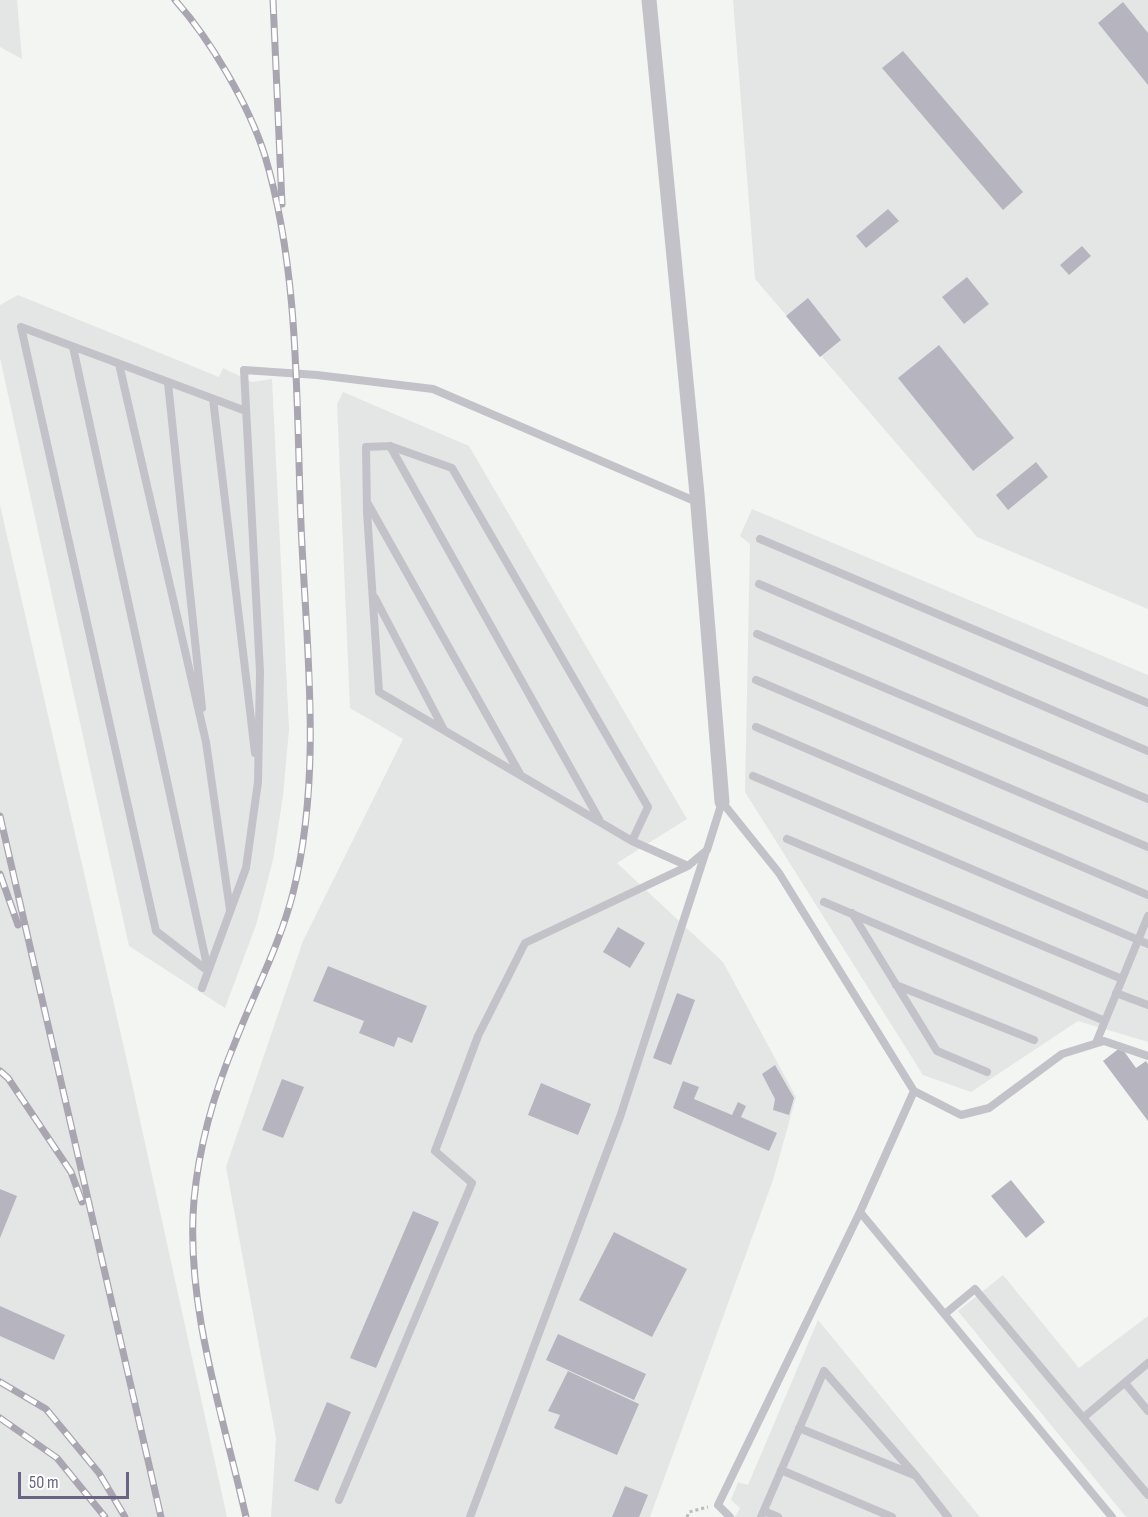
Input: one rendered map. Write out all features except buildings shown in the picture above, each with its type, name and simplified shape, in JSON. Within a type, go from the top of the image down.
[{"type":"street","points":[[649,0],[697,502],[722,802]]},
{"type":"lane","points":[[208,971],[156,932],[21,327],[246,411]]},
{"type":"lane","points":[[73,347],[208,971]]},
{"type":"lane","points":[[120,364],[206,742]]},
{"type":"lane","points":[[202,988],[246,868],[258,782],[260,672],[244,370],[317,375],[433,389],[697,502]]},
{"type":"lane","points":[[168,383],[206,742],[230,911]]},
{"type":"lane","points":[[213,399],[258,782]]},
{"type":"lane","points":[[390,446],[600,820]]},
{"type":"lane","points":[[632,841],[648,807],[452,468],[390,446],[366,447],[367,500],[380,692],[632,841],[687,867]]},
{"type":"lane","points":[[367,500],[520,774]]},
{"type":"lane","points":[[760,538],[1148,703]]},
{"type":"lane","points":[[759,584],[1148,751]]},
{"type":"lane","points":[[373,594],[444,729]]},
{"type":"lane","points":[[757,634],[1148,799]]},
{"type":"lane","points":[[756,680],[1148,847]]},
{"type":"lane","points":[[756,728],[1148,895]]},
{"type":"lane","points":[[753,776],[1148,944]]},
{"type":"lane","points":[[470,1517],[620,1117],[722,802]]},
{"type":"lane","points":[[722,802],[779,873],[914,1091],[962,1115],[989,1108],[1062,1054],[1096,1043],[1104,1041],[1148,1056]]},
{"type":"lane","points":[[787,839],[1122,979]]},
{"type":"lane","points":[[339,1500],[472,1183],[435,1152],[478,1036],[525,943],[687,867],[707,850]]},
{"type":"lane","points":[[824,902],[1105,1021]]},
{"type":"lane","points":[[852,913],[937,1051],[987,1072]]},
{"type":"lane","points":[[1096,1043],[1148,916]]},
{"type":"lane","points":[[896,985],[1034,1040]]},
{"type":"lane","points":[[1116,993],[1148,1005]]},
{"type":"lane","points":[[730,1517],[718,1505],[860,1212],[914,1091]]},
{"type":"lane","points":[[860,1212],[946,1313],[1112,1517]]},
{"type":"lane","points":[[946,1313],[975,1289],[1148,1496]]},
{"type":"lane","points":[[1084,1417],[1148,1363]]},
{"type":"lane","points":[[778,1517],[763,1514],[824,1371],[916,1476],[948,1517]]},
{"type":"lane","points":[[1125,1383],[1148,1411]]},
{"type":"lane","points":[[799,1428],[916,1476]]},
{"type":"lane","points":[[781,1470],[892,1517]]},
{"type":"path","points":[[687,1517],[689,1512],[718,1505]]},
{"type":"shaded area","points":[[0,0],[17,0],[22,59],[0,47]]},
{"type":"shaded area","points":[[733,0],[1148,0],[1148,609],[977,537],[755,279]]},
{"type":"shaded area","points":[[18,295],[219,377],[223,368],[252,382],[272,379],[289,729],[283,796],[273,860],[256,925],[225,1008],[129,946],[0,358],[0,305]]},
{"type":"shaded area","points":[[343,392],[469,446],[687,819],[617,863],[723,962],[796,1097],[773,1180],[650,1517],[271,1517],[276,1438],[226,1167],[303,941],[403,739],[350,708],[337,404]]},
{"type":"shaded area","points":[[0,505],[129,1070],[227,1517],[0,1517]]},
{"type":"shaded area","points":[[752,509],[1148,675],[1148,1042],[1078,1021],[971,1092],[923,1075],[745,792],[750,544],[740,536]]},
{"type":"shaded area","points":[[1003,1275],[1079,1368],[1148,1316],[1148,1517],[1126,1517],[958,1311]]},
{"type":"shaded area","points":[[818,1320],[980,1517],[735,1517],[740,1508],[731,1500],[738,1482],[748,1485]]},
{"type":"railway","points":[[175,0],[215,53],[239,95],[265,156],[285,246],[297,385],[301,524],[309,663],[308,802],[302,848],[288,912],[228,1059],[215,1098],[204,1138],[194,1200],[193,1240],[200,1320],[246,1517]]},
{"type":"railway","points":[[273,0],[282,204]]},
{"type":"railway","points":[[0,816],[161,1517]]},
{"type":"railway","points":[[0,874],[18,925]]},
{"type":"railway","points":[[0,1071],[8,1078],[71,1172],[82,1202]]},
{"type":"railway","points":[[0,1382],[46,1409],[99,1473],[125,1517]]},
{"type":"railway","points":[[0,1418],[57,1458],[105,1517]]}]
